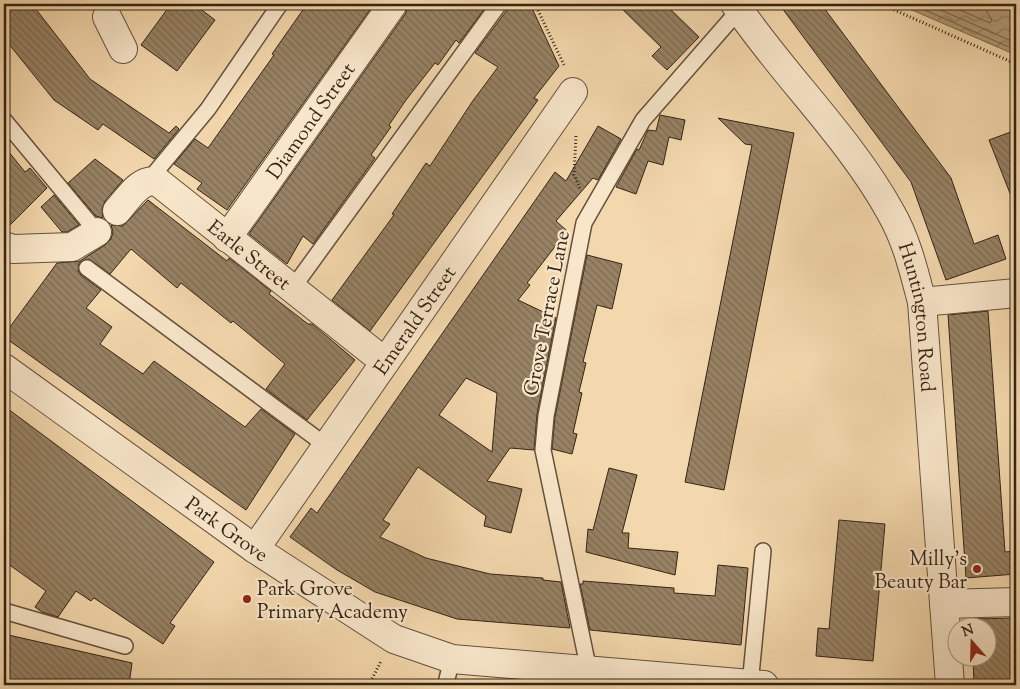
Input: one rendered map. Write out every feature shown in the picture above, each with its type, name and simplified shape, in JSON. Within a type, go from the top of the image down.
[{"type":"street","name":"Diamond Street","points":[[227,238],[393,4]]},
{"type":"street","name":"Huntington Road","points":[[737,7],[858,163],[892,213],[910,256],[922,302],[950,685]]},
{"type":"street","points":[[107,8],[123,48]]},
{"type":"street","name":"Emerald Street","points":[[255,549],[574,92]]},
{"type":"street","points":[[117,211],[142,183],[149,180]]},
{"type":"street","name":"Earle Street","points":[[149,180],[158,182],[386,362]]},
{"type":"street","points":[[4,246],[13,249],[72,247],[97,232]]},
{"type":"street","points":[[922,302],[1016,292]]},
{"type":"street","name":"Park Grove","points":[[4,368],[255,549],[394,639],[449,669],[589,678],[755,685]]},
{"type":"street","points":[[944,604],[1016,602]]},
{"type":"lane","points":[[149,180],[208,109],[280,4]]},
{"type":"lane","points":[[292,289],[498,4]]},
{"type":"lane","name":"Grove Terrace Lane","points":[[589,678],[543,450],[546,416],[584,223],[643,120],[737,7]]},
{"type":"lane","points":[[4,120],[97,232]]},
{"type":"lane","points":[[87,268],[328,447]]},
{"type":"lane","points":[[755,685],[763,551]]},
{"type":"lane","points":[[4,611],[126,646]]},
{"type":"path","points":[[536,4],[572,82],[578,104],[574,175],[584,195],[584,223]]},
{"type":"path","points":[[881,4],[1016,64]]},
{"type":"path","points":[[369,685],[376,670]]},
{"type":"water","points":[[898,4],[999,4],[1016,11],[1016,55]]},
{"type":"building","points":[[4,4],[32,4],[90,79],[169,133],[176,126],[179,129],[154,159],[103,124],[98,130],[54,100],[4,38]]},
{"type":"building","points":[[171,4],[194,4],[215,20],[177,71],[141,45]]},
{"type":"building","points":[[307,4],[374,4],[227,210],[197,189],[202,183],[174,164],[195,139],[208,148],[274,55],[272,54]]},
{"type":"building","points":[[408,4],[488,4],[459,43],[456,40],[438,65],[435,63],[406,100],[389,125],[391,127],[371,155],[375,158],[313,244],[303,236],[287,264],[249,234],[406,13]]},
{"type":"building","points":[[508,4],[530,4],[559,66],[534,98],[538,100],[370,331],[332,300],[394,215],[392,214],[426,163],[430,166],[472,102],[498,67],[475,53],[507,10]]},
{"type":"building","points":[[617,4],[665,4],[699,37],[667,70],[652,56],[661,47]]},
{"type":"building","points":[[779,4],[821,4],[951,178],[974,244],[998,235],[1006,259],[946,280],[911,182]]},
{"type":"building","points":[[660,115],[685,120],[681,140],[669,137],[663,165],[648,161],[636,194],[616,187],[637,149],[639,150],[648,130],[656,131]]},
{"type":"building","points":[[718,118],[794,133],[724,490],[685,482],[752,145],[745,144]]},
{"type":"building","points":[[598,126],[621,139],[598,180],[593,178],[556,221],[567,231],[527,283],[530,285],[518,300],[556,318],[537,414],[534,450],[510,448],[487,481],[522,489],[511,533],[484,526],[486,516],[418,467],[383,520],[390,524],[380,537],[426,558],[490,574],[543,578],[543,580],[561,582],[570,628],[457,619],[375,592],[337,570],[290,537],[311,508],[317,513],[555,172],[566,181]],"holes":[[[466,378],[497,393],[492,452],[439,415]]]},
{"type":"building","points":[[1016,130],[1016,206],[1015,206],[989,140]]},
{"type":"building","points":[[4,146],[25,172],[30,168],[47,188],[4,231]]},
{"type":"building","points":[[95,159],[123,180],[105,201],[102,209],[103,218],[96,216],[68,183]]},
{"type":"building","points":[[54,195],[79,225],[67,232],[62,232],[41,207]]},
{"type":"building","points":[[148,200],[227,261],[229,258],[271,291],[269,294],[308,324],[312,324],[355,360],[307,420],[266,389],[285,364],[233,321],[231,323],[181,283],[177,288],[131,249],[110,274],[89,259],[79,263],[78,271],[81,275],[101,290],[86,308],[112,327],[100,344],[143,374],[154,361],[245,427],[261,409],[295,434],[246,510],[7,339],[7,331],[57,263],[80,261],[105,245],[111,239],[113,232],[111,225],[123,226]]},
{"type":"building","points":[[587,255],[622,264],[612,309],[597,305],[583,362],[586,363],[579,392],[582,393],[573,433],[577,434],[572,454],[552,449],[555,417]]},
{"type":"building","points":[[988,311],[1005,552],[1016,551],[1016,574],[966,578],[948,315]]},
{"type":"building","points":[[4,406],[214,562],[170,623],[175,626],[163,644],[94,598],[91,601],[76,591],[58,617],[42,612],[35,607],[46,591],[4,561]]},
{"type":"building","points":[[609,468],[637,475],[622,533],[629,533],[628,548],[678,552],[675,575],[586,552],[588,529],[593,530]]},
{"type":"building","points":[[839,520],[885,524],[873,661],[816,656],[818,628],[829,629]]},
{"type":"building","points":[[718,565],[748,568],[741,645],[590,630],[580,584],[583,584],[583,581],[674,588],[674,593],[715,596]]},
{"type":"building","points":[[998,618],[1016,618],[1016,685],[974,685],[973,666],[998,666]]},
{"type":"building","points":[[4,634],[132,663],[129,685],[4,685]]},
{"type":"place","name":"Milly's Beauty Bar","points":[[977,569]]},
{"type":"place","name":"Park Grove Primary Academy","points":[[247,599]]}]
